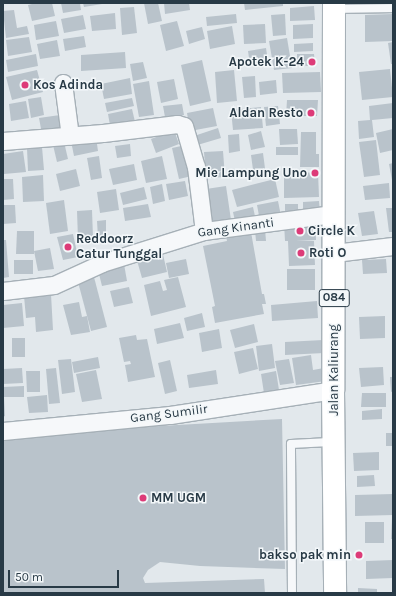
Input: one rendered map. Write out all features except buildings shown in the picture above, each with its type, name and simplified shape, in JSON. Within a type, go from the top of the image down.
[{"type":"main road","name":"Jalan Kaliurang","points":[[334,6],[333,390],[335,593]]},
{"type":"street","points":[[63,83],[70,136]]},
{"type":"street","points":[[3,141],[70,136],[177,124],[184,126],[196,167],[204,231]]},
{"type":"street","name":"Gang Kinanti","points":[[3,291],[54,285],[102,263],[204,231],[334,214]]},
{"type":"street","points":[[334,253],[393,246]]},
{"type":"street","name":"Gang Sumilir","points":[[3,431],[170,415],[333,390]]},
{"type":"lane","points":[[334,6],[393,8]]},
{"type":"lane","points":[[292,593],[291,444],[325,442],[334,454]]},
{"type":"place","name":"Apotek K-24","points":[[312,62]]},
{"type":"place","name":"Kos Adinda","points":[[25,85]]},
{"type":"place","name":"Aldan Resto","points":[[311,113]]},
{"type":"place","name":"Mie Lampung Uno","points":[[315,173]]},
{"type":"place","name":"Circle K","points":[[300,231]]},
{"type":"place","name":"Reddoorz Catur Tunggal","points":[[68,247]]},
{"type":"place","name":"Roti O","points":[[301,253]]},
{"type":"place","name":"MM UGM","points":[[143,498]]},
{"type":"place","name":"bakso pak min","points":[[359,555]]}]
